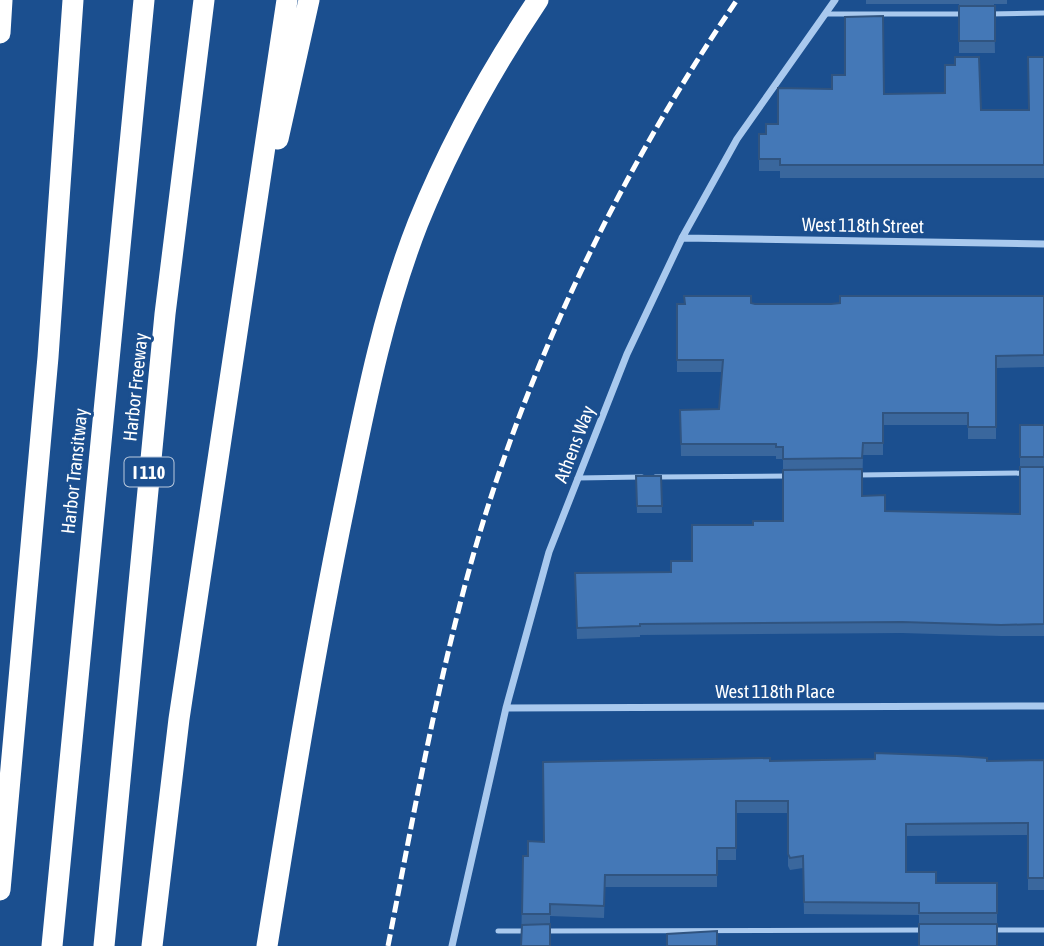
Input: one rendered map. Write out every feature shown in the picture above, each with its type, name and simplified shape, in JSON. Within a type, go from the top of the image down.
[{"type":"highway","points":[[0,33],[2,0]]},
{"type":"highway","name":"Harbor Transitway","points":[[0,890],[76,0]]},
{"type":"highway","name":"Harbor Transitway","points":[[52,946],[143,0]]},
{"type":"highway","name":"Harbor Freeway","points":[[104,946],[164,326],[204,0]]},
{"type":"highway","points":[[152,946],[179,719],[287,0]]},
{"type":"highway","points":[[246,285],[309,0]]},
{"type":"highway","points":[[267,946],[317,638],[368,388],[390,304],[418,224],[446,159],[479,94],[538,0]]},
{"type":"street","name":"Athens Way","points":[[452,946],[506,708],[549,552],[626,354],[682,238],[737,139],[835,0]]},
{"type":"street","name":"West 118th Street","points":[[682,238],[1044,244]]},
{"type":"street","name":"West 118th Place","points":[[506,708],[1044,706]]},
{"type":"lane","points":[[825,14],[1044,13]]},
{"type":"lane","points":[[852,475],[1030,473]]},
{"type":"lane","points":[[578,478],[797,476]]},
{"type":"lane","points":[[498,931],[935,930]]},
{"type":"lane","points":[[989,930],[1044,930]]},
{"type":"building","points":[[959,6],[995,6],[995,41],[959,41]]},
{"type":"building","points":[[883,16],[884,94],[945,93],[945,65],[955,65],[955,57],[979,57],[981,110],[1029,110],[1028,57],[1044,57],[1044,165],[780,165],[780,159],[759,159],[759,134],[766,134],[766,124],[778,124],[778,88],[832,89],[832,75],[845,75],[845,17]]},
{"type":"building","points":[[684,296],[751,296],[751,303],[755,304],[831,304],[840,303],[840,296],[1044,296],[1044,355],[996,356],[996,427],[968,427],[968,413],[883,413],[883,443],[863,443],[862,458],[783,459],[783,447],[776,447],[776,444],[681,444],[680,410],[719,409],[723,360],[677,360],[677,304],[685,304]]},
{"type":"building","points":[[1020,425],[1044,425],[1044,457],[1020,457]]},
{"type":"building","points":[[1020,467],[1044,467],[1044,624],[640,624],[577,628],[575,573],[671,572],[671,561],[692,561],[692,525],[753,525],[753,521],[783,521],[783,470],[862,469],[862,496],[885,495],[885,511],[1020,514]]},
{"type":"building","points":[[636,476],[661,476],[662,506],[637,506]]},
{"type":"building","points":[[875,753],[987,758],[987,761],[1044,760],[1044,878],[1028,878],[1028,823],[906,824],[906,872],[936,872],[936,883],[997,883],[997,913],[919,913],[919,903],[804,902],[803,856],[790,858],[788,854],[788,801],[736,801],[736,848],[717,848],[717,875],[605,875],[604,906],[550,904],[550,914],[522,914],[523,856],[528,856],[528,841],[544,842],[543,762],[875,759]]},
{"type":"building","points":[[550,924],[550,946],[521,946],[522,925]]},
{"type":"building","points":[[919,924],[997,924],[997,946],[919,946]]},
{"type":"building","points":[[717,931],[717,946],[667,946],[667,934]]},
{"type":"railway","points":[[388,946],[458,610],[494,489],[520,415],[549,342],[616,201],[694,65],[737,0]]}]
